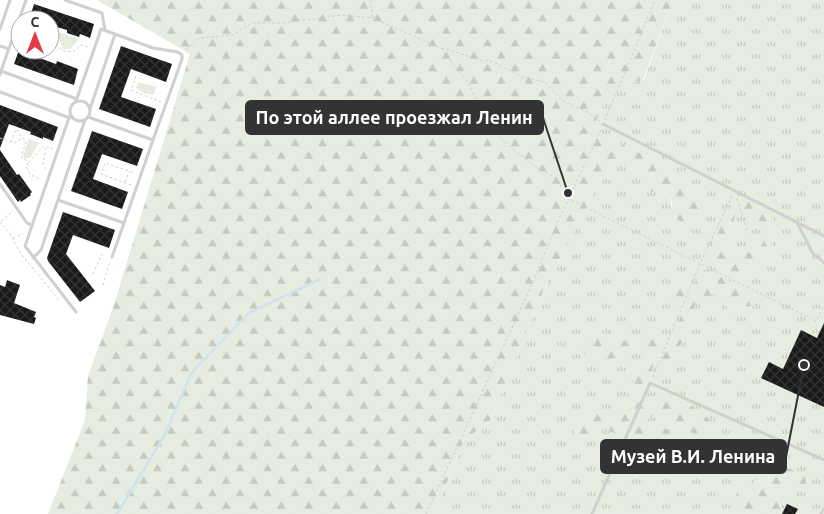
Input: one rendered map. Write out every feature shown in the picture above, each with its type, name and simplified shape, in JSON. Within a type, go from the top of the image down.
[{"type":"lane","points":[[0,29],[10,0]]},
{"type":"lane","points":[[26,0],[1,73],[85,102],[90,109]]},
{"type":"lane","points":[[65,0],[102,13],[104,30]]},
{"type":"lane","points":[[76,312],[25,246],[70,116],[70,108],[77,100],[101,29],[153,48],[178,52],[182,55],[112,257]]},
{"type":"lane","points":[[33,258],[41,250],[116,34]]},
{"type":"lane","points":[[0,46],[9,49]]},
{"type":"lane","points":[[0,92],[70,116],[78,121],[85,120]]},
{"type":"lane","points":[[88,117],[153,140]]},
{"type":"lane","points":[[603,124],[824,236]]},
{"type":"lane","points":[[0,184],[27,223],[32,225]]},
{"type":"lane","points":[[58,200],[124,223]]},
{"type":"lane","points":[[796,222],[812,252],[824,263]]},
{"type":"lane","points":[[592,514],[650,383],[824,460]]},
{"type":"lane","points":[[822,514],[824,509]]},
{"type":"path","points":[[370,0],[373,18]]},
{"type":"path","points":[[426,514],[529,291],[603,124],[655,0]]},
{"type":"path","points":[[182,55],[199,38],[233,35],[252,23],[282,24],[341,15],[373,18],[442,48],[480,60],[493,62],[523,77],[544,82],[563,101],[589,113],[603,124]]},
{"type":"path","points":[[60,48],[63,51],[73,52],[82,45],[91,48]]},
{"type":"path","points":[[442,48],[468,83],[485,117],[501,140],[537,168],[552,176],[561,185],[569,199],[816,321],[824,306]]},
{"type":"path","points":[[136,76],[131,90],[166,104]]},
{"type":"path","points":[[11,142],[16,130],[26,142],[21,157],[29,162]]},
{"type":"path","points":[[0,138],[14,143],[23,138]]},
{"type":"path","points":[[42,181],[31,175],[26,166],[46,146]]},
{"type":"path","points":[[46,146],[54,149]]},
{"type":"path","points":[[46,146],[43,167],[46,169]]},
{"type":"path","points":[[137,186],[101,174],[105,163],[141,175]]},
{"type":"path","points":[[125,183],[129,171]]},
{"type":"path","points":[[734,191],[748,233]]},
{"type":"path","points":[[650,383],[700,264],[734,191]]},
{"type":"path","points":[[0,222],[17,208]]},
{"type":"path","points":[[12,238],[24,234]]},
{"type":"path","points":[[93,274],[102,254]]},
{"type":"path","points":[[103,285],[112,257]]},
{"type":"green space","points":[[97,0],[673,0],[643,80],[612,88],[591,130],[670,167],[675,179],[696,187],[704,215],[693,227],[675,218],[670,196],[660,188],[650,193],[644,176],[614,159],[599,183],[542,293],[490,421],[464,440],[434,514],[48,514],[85,420],[88,376],[114,305],[190,54]]},
{"type":"green space","points":[[673,0],[824,0],[824,514],[434,514],[464,440],[490,421],[542,293],[599,183],[614,159],[644,176],[670,196],[671,207],[696,187],[675,179],[670,167],[590,130],[612,87],[644,80]]},
{"type":"green space","points":[[60,33],[79,39],[70,49],[63,49]]},
{"type":"green space","points":[[138,82],[156,87],[154,95],[144,93],[136,88]]},
{"type":"green space","points":[[29,139],[39,143],[30,158],[24,158],[23,155]]},
{"type":"green space","points":[[739,195],[764,206],[774,221],[770,226],[747,213],[738,211],[735,215],[726,252],[744,253],[759,249],[763,243],[765,230],[771,231],[772,248],[762,262],[748,274],[737,275],[713,266],[707,257],[728,210]]},
{"type":"green space","points":[[701,268],[749,290],[755,306],[740,307],[735,315],[729,314],[724,300],[730,293],[705,296],[695,305],[691,313],[690,323],[674,358],[655,361],[639,399],[649,400],[662,394],[673,404],[672,411],[658,413],[648,419],[642,428],[655,440],[665,428],[675,434],[674,444],[661,453],[657,469],[645,485],[639,478],[643,469],[639,453],[628,453],[619,435],[603,428],[590,434],[575,435],[572,426],[583,414],[600,407],[619,415],[644,354],[647,341],[659,338],[670,341],[682,314],[673,308],[666,297],[675,286],[686,284],[694,287]]},
{"type":"green space","points":[[610,333],[631,344],[623,358],[591,359],[584,354],[583,347],[596,335]]},
{"type":"green space","points":[[683,402],[703,413],[712,424],[708,434],[676,431],[674,424]]},
{"type":"green space","points":[[753,459],[760,461],[770,480],[776,475],[771,469],[780,467],[806,477],[806,488],[776,486],[784,500],[778,514],[753,513],[732,503],[737,494],[761,476],[749,463]]},
{"type":"building","points":[[34,4],[52,10],[32,10]]},
{"type":"building","points":[[60,13],[94,24],[90,38],[80,34],[79,37],[67,33],[67,30],[60,28]]},
{"type":"building","points":[[121,46],[172,64],[166,82],[131,69],[121,97],[156,109],[150,127],[99,109]]},
{"type":"building","points":[[15,60],[45,60],[56,64],[57,61],[78,69],[74,85],[14,64]]},
{"type":"building","points":[[0,105],[58,127],[53,141],[30,134],[31,132],[9,124],[0,148]]},
{"type":"building","points":[[92,131],[143,149],[137,166],[102,154],[93,179],[128,192],[122,209],[71,191]]},
{"type":"building","points":[[0,150],[17,175],[19,174],[32,192],[31,195],[21,202],[20,200],[18,202],[0,176]]},
{"type":"building","points":[[63,212],[115,230],[109,248],[73,235],[66,254],[95,291],[80,302],[47,258]]},
{"type":"building","points":[[7,280],[20,285],[14,303],[36,312],[34,324],[0,315],[0,285],[5,287]]},
{"type":"building","points":[[824,323],[824,407],[761,378],[769,362],[783,369],[801,330],[817,338]]},
{"type":"building","points":[[787,504],[798,509],[795,514],[782,514]]},
{"type":"waterway","points":[[117,514],[163,438],[192,372],[249,313],[320,279]]},
{"type":"place","name":"По этой аллее проезжал Ленин","points":[[568,193]]},
{"type":"place","name":"Музей В.И. Ленина","points":[[804,365]]}]
